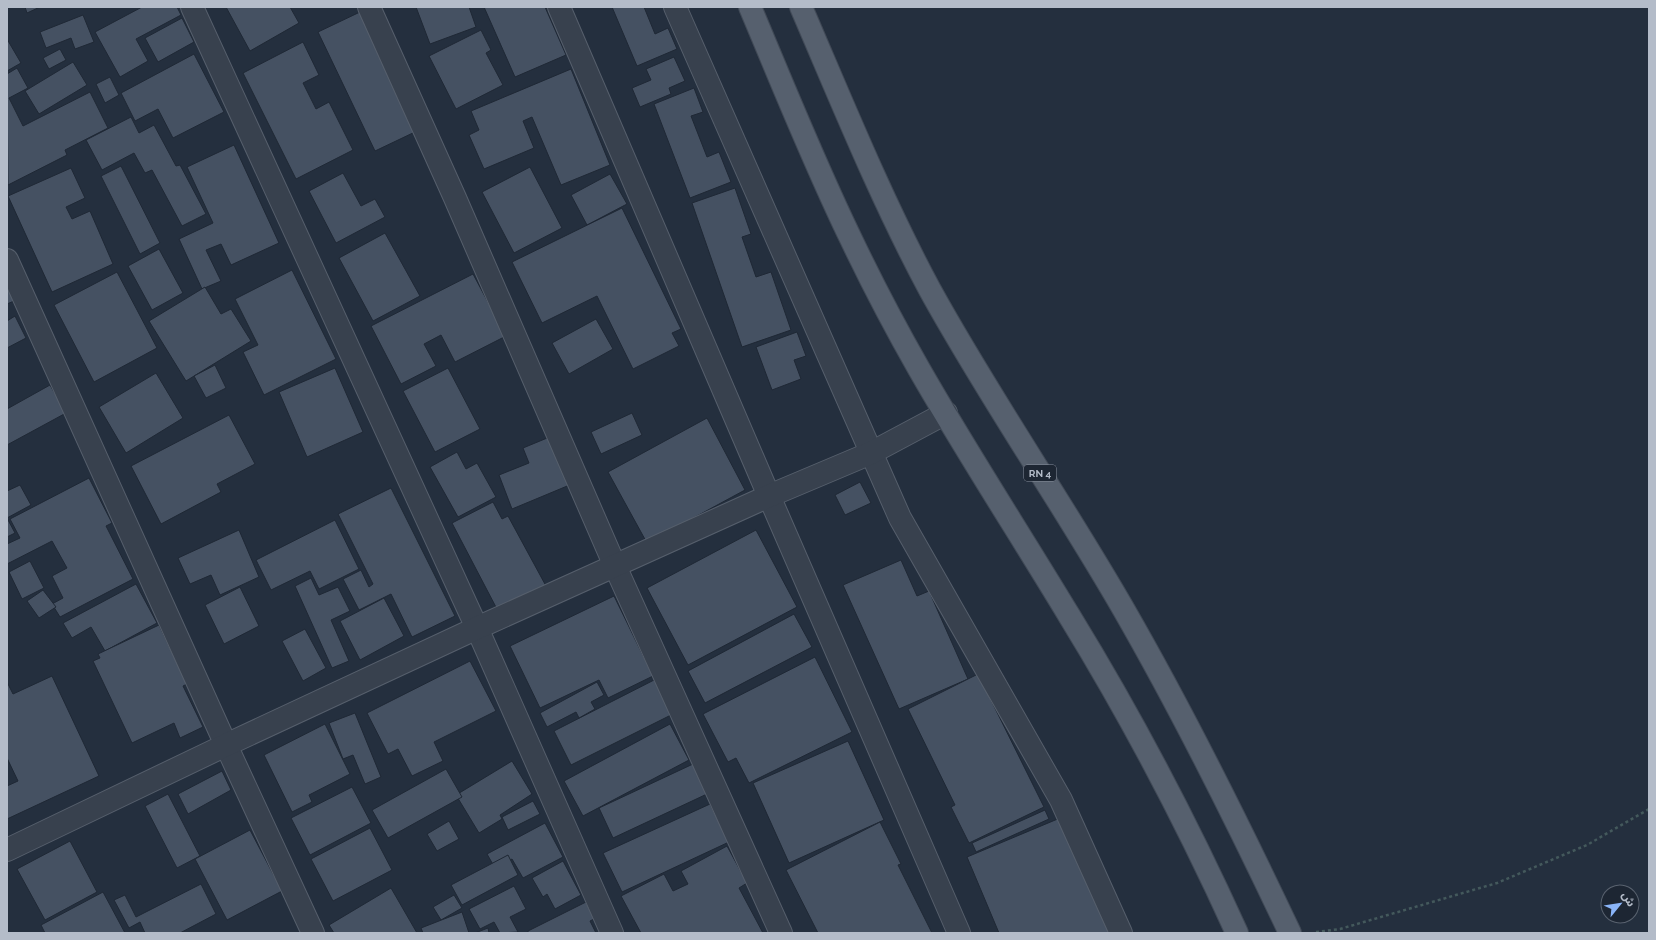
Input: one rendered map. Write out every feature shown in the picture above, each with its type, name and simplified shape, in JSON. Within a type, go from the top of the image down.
[{"type":"main road","points":[[750,7],[820,172],[851,240],[884,306],[920,371],[1071,619],[1125,713],[1177,809],[1237,933]]},
{"type":"main road","name":"RN 4","points":[[801,7],[864,155],[929,287],[965,352],[1119,602],[1183,715],[1239,824],[1290,933]]},
{"type":"street","points":[[192,7],[477,628],[612,933]]},
{"type":"street","points":[[369,7],[455,198],[615,566],[781,933]]},
{"type":"street","points":[[559,7],[959,933]]},
{"type":"street","points":[[675,7],[900,518],[1061,800],[1121,933]]},
{"type":"street","points":[[7,260],[226,745],[313,933]]},
{"type":"street","points":[[7,850],[226,745],[477,628],[870,452],[946,413]]},
{"type":"path","points":[[1311,933],[1340,929],[1497,883],[1587,845],[1649,810]]},
{"type":"building","points":[[25,7],[40,7],[27,13]]},
{"type":"building","points":[[142,7],[177,7],[181,15],[136,39],[148,61],[120,77],[95,32]]},
{"type":"building","points":[[226,7],[290,7],[299,23],[250,51]]},
{"type":"building","points":[[416,7],[469,7],[476,27],[430,44]]},
{"type":"building","points":[[484,7],[545,7],[566,55],[515,77]]},
{"type":"building","points":[[612,7],[644,7],[655,34],[668,28],[677,49],[637,66]]},
{"type":"building","points":[[360,12],[417,131],[375,151],[318,32]]},
{"type":"building","points":[[83,15],[94,42],[75,49],[71,38],[46,48],[40,32]]},
{"type":"building","points":[[182,18],[194,42],[158,62],[145,38]]},
{"type":"building","points":[[481,30],[491,50],[486,53],[503,85],[456,109],[429,56]]},
{"type":"building","points":[[7,39],[21,63],[7,71]]},
{"type":"building","points":[[303,42],[319,75],[303,83],[316,109],[329,102],[353,150],[296,179],[243,73]]},
{"type":"building","points":[[60,49],[66,60],[49,69],[43,58]]},
{"type":"building","points":[[194,54],[224,112],[173,138],[158,109],[135,121],[121,93]]},
{"type":"building","points":[[674,57],[685,81],[669,88],[671,94],[640,107],[632,88],[651,80],[646,69]]},
{"type":"building","points":[[73,62],[87,85],[39,114],[25,91]]},
{"type":"building","points":[[17,68],[28,88],[9,98],[23,126],[90,92],[108,128],[65,150],[67,155],[8,185],[7,74]]},
{"type":"building","points":[[571,69],[610,165],[561,185],[532,117],[523,121],[534,148],[484,169],[469,135],[479,130],[471,111]]},
{"type":"building","points":[[110,77],[119,95],[105,103],[96,84]]},
{"type":"building","points":[[694,88],[703,112],[691,116],[707,157],[719,152],[731,182],[690,198],[654,104]]},
{"type":"building","points":[[131,117],[139,133],[154,125],[176,166],[180,165],[206,214],[182,226],[152,170],[145,173],[134,153],[102,170],[86,140]]},
{"type":"building","points":[[234,145],[279,243],[231,265],[221,244],[206,250],[221,281],[202,289],[179,239],[213,223],[187,167]]},
{"type":"building","points":[[121,166],[160,243],[140,254],[101,176]]},
{"type":"building","points":[[530,167],[562,228],[514,253],[482,192]]},
{"type":"building","points":[[71,168],[85,198],[66,207],[72,219],[90,211],[113,264],[52,292],[8,196]]},
{"type":"building","points":[[343,173],[361,206],[375,199],[385,217],[336,243],[309,191]]},
{"type":"building","points":[[610,174],[627,204],[587,225],[571,195]]},
{"type":"building","points":[[735,188],[751,234],[742,237],[756,277],[771,272],[791,330],[742,347],[692,203]]},
{"type":"building","points":[[622,208],[681,329],[672,333],[679,346],[633,369],[597,296],[542,323],[512,262]]},
{"type":"building","points":[[385,233],[420,296],[373,321],[339,258]]},
{"type":"building","points":[[159,249],[183,293],[152,310],[128,266]]},
{"type":"building","points":[[292,270],[336,359],[264,395],[243,352],[258,345],[235,299]]},
{"type":"building","points":[[117,272],[157,348],[94,382],[54,305]]},
{"type":"building","points":[[473,274],[506,336],[455,362],[441,335],[424,344],[436,366],[401,384],[371,326]]},
{"type":"building","points":[[205,287],[221,314],[231,309],[251,341],[186,381],[149,321]]},
{"type":"building","points":[[7,288],[14,301],[7,304]]},
{"type":"building","points":[[15,316],[26,338],[7,348],[7,321]]},
{"type":"building","points":[[596,319],[613,349],[569,374],[552,343]]},
{"type":"building","points":[[797,332],[806,356],[794,360],[801,379],[772,390],[756,347]]},
{"type":"building","points":[[215,365],[226,388],[206,398],[194,376]]},
{"type":"building","points":[[335,368],[363,432],[307,457],[279,392]]},
{"type":"building","points":[[448,368],[480,429],[435,452],[403,391]]},
{"type":"building","points":[[156,373],[183,418],[126,453],[99,407]]},
{"type":"building","points":[[50,385],[66,413],[7,445],[7,409]]},
{"type":"building","points":[[632,413],[642,435],[601,454],[591,432]]},
{"type":"building","points":[[229,415],[255,464],[217,484],[221,492],[161,524],[131,466]]},
{"type":"building","points":[[707,418],[745,490],[647,543],[608,472]]},
{"type":"building","points":[[552,436],[572,484],[512,509],[499,475],[529,463],[523,448]]},
{"type":"building","points":[[457,452],[466,469],[477,463],[496,497],[458,517],[430,467]]},
{"type":"building","points":[[89,478],[112,523],[106,526],[133,579],[60,617],[52,604],[63,598],[52,576],[67,568],[52,541],[7,564],[7,544],[20,538],[10,519]]},
{"type":"building","points":[[860,482],[871,503],[845,515],[835,495]]},
{"type":"building","points":[[20,485],[31,505],[7,518],[7,491]]},
{"type":"building","points":[[391,488],[455,616],[412,637],[391,594],[359,610],[343,579],[361,570],[369,587],[373,584],[338,514]]},
{"type":"building","points":[[493,502],[502,519],[508,516],[546,586],[498,611],[452,523]]},
{"type":"building","points":[[7,518],[15,533],[7,537]]},
{"type":"building","points":[[335,520],[359,569],[319,589],[310,571],[271,590],[256,560]]},
{"type":"building","points":[[239,530],[259,577],[220,595],[211,575],[190,584],[178,558]]},
{"type":"building","points":[[756,530],[797,607],[688,665],[647,588]]},
{"type":"building","points":[[901,560],[917,596],[929,591],[968,679],[899,709],[843,585]]},
{"type":"building","points":[[30,561],[44,588],[22,599],[9,572]]},
{"type":"building","points":[[311,578],[319,595],[338,587],[350,611],[331,620],[349,661],[332,668],[295,586]]},
{"type":"building","points":[[136,584],[157,623],[105,651],[91,627],[72,638],[63,623]]},
{"type":"building","points":[[240,587],[259,626],[224,644],[205,605]]},
{"type":"building","points":[[43,590],[56,607],[39,618],[27,601]]},
{"type":"building","points":[[614,596],[653,676],[608,698],[599,680],[540,708],[510,646]]},
{"type":"building","points":[[384,598],[404,636],[360,660],[340,621]]},
{"type":"building","points":[[794,614],[812,647],[705,703],[688,671]]},
{"type":"building","points":[[159,625],[187,684],[183,686],[203,727],[180,738],[174,723],[132,743],[93,661],[100,658],[98,654]]},
{"type":"building","points":[[305,629],[326,668],[303,681],[282,641]]},
{"type":"building","points":[[815,657],[852,732],[749,783],[736,758],[728,762],[703,714]]},
{"type":"building","points":[[470,661],[496,711],[434,742],[443,761],[412,776],[398,749],[388,754],[367,713]]},
{"type":"building","points":[[978,674],[1044,807],[969,843],[951,807],[955,805],[908,709]]},
{"type":"building","points":[[52,676],[99,776],[7,819],[7,786],[18,781],[7,758],[7,682],[13,694]]},
{"type":"building","points":[[656,679],[673,714],[571,765],[554,731]]},
{"type":"building","points":[[597,682],[604,695],[591,702],[595,709],[579,718],[576,712],[547,727],[540,713]]},
{"type":"building","points":[[355,713],[381,777],[365,784],[353,755],[343,759],[329,723]]},
{"type":"building","points":[[325,724],[350,774],[309,795],[312,802],[292,812],[264,755]]},
{"type":"building","points":[[670,724],[689,760],[583,816],[564,781]]},
{"type":"building","points":[[848,741],[884,820],[789,863],[753,783]]},
{"type":"building","points":[[512,761],[532,794],[500,815],[502,819],[479,833],[456,795]]},
{"type":"building","points":[[693,764],[707,794],[613,838],[599,808]]},
{"type":"building","points":[[446,769],[462,797],[388,838],[372,810]]},
{"type":"building","points":[[222,771],[231,790],[188,814],[178,794]]},
{"type":"building","points":[[352,787],[371,823],[310,855],[291,818]]},
{"type":"building","points":[[168,794],[200,856],[177,868],[145,806]]},
{"type":"building","points":[[533,801],[540,814],[508,830],[502,817]]},
{"type":"building","points":[[710,804],[729,842],[622,892],[603,853]]},
{"type":"building","points":[[1045,810],[1049,819],[976,852],[972,843]]},
{"type":"building","points":[[1060,818],[1109,933],[999,933],[967,857]]},
{"type":"building","points":[[449,821],[459,839],[437,851],[427,834]]},
{"type":"building","points":[[880,822],[901,864],[898,865],[932,933],[818,933],[786,870]]},
{"type":"building","points":[[545,823],[563,857],[523,878],[512,859],[495,868],[487,854]]},
{"type":"building","points":[[370,828],[392,870],[333,901],[311,859]]},
{"type":"building","points":[[250,830],[282,891],[227,920],[195,859]]},
{"type":"building","points":[[70,841],[97,892],[45,920],[17,869]]},
{"type":"building","points":[[727,846],[747,883],[739,888],[763,933],[641,933],[621,896],[664,874],[673,891],[688,884],[681,871]]},
{"type":"building","points":[[508,855],[518,875],[462,905],[451,885]]},
{"type":"building","points":[[563,861],[581,895],[555,909],[547,894],[543,897],[532,878]]},
{"type":"building","points":[[201,884],[216,914],[180,933],[145,933],[140,922],[129,928],[114,900],[125,895],[136,917]]},
{"type":"building","points":[[514,886],[526,909],[510,917],[518,932],[500,933],[494,922],[480,929],[469,909]]},
{"type":"building","points":[[391,888],[417,933],[334,933],[329,925]]},
{"type":"building","points":[[103,892],[125,933],[45,933],[41,925]]},
{"type":"building","points":[[454,895],[462,908],[441,920],[433,907]]},
{"type":"building","points":[[586,902],[594,919],[590,921],[596,933],[528,933],[528,931]]},
{"type":"building","points":[[462,912],[469,933],[423,933],[421,928]]},
{"type":"building","points":[[488,928],[489,933],[475,933]]}]
